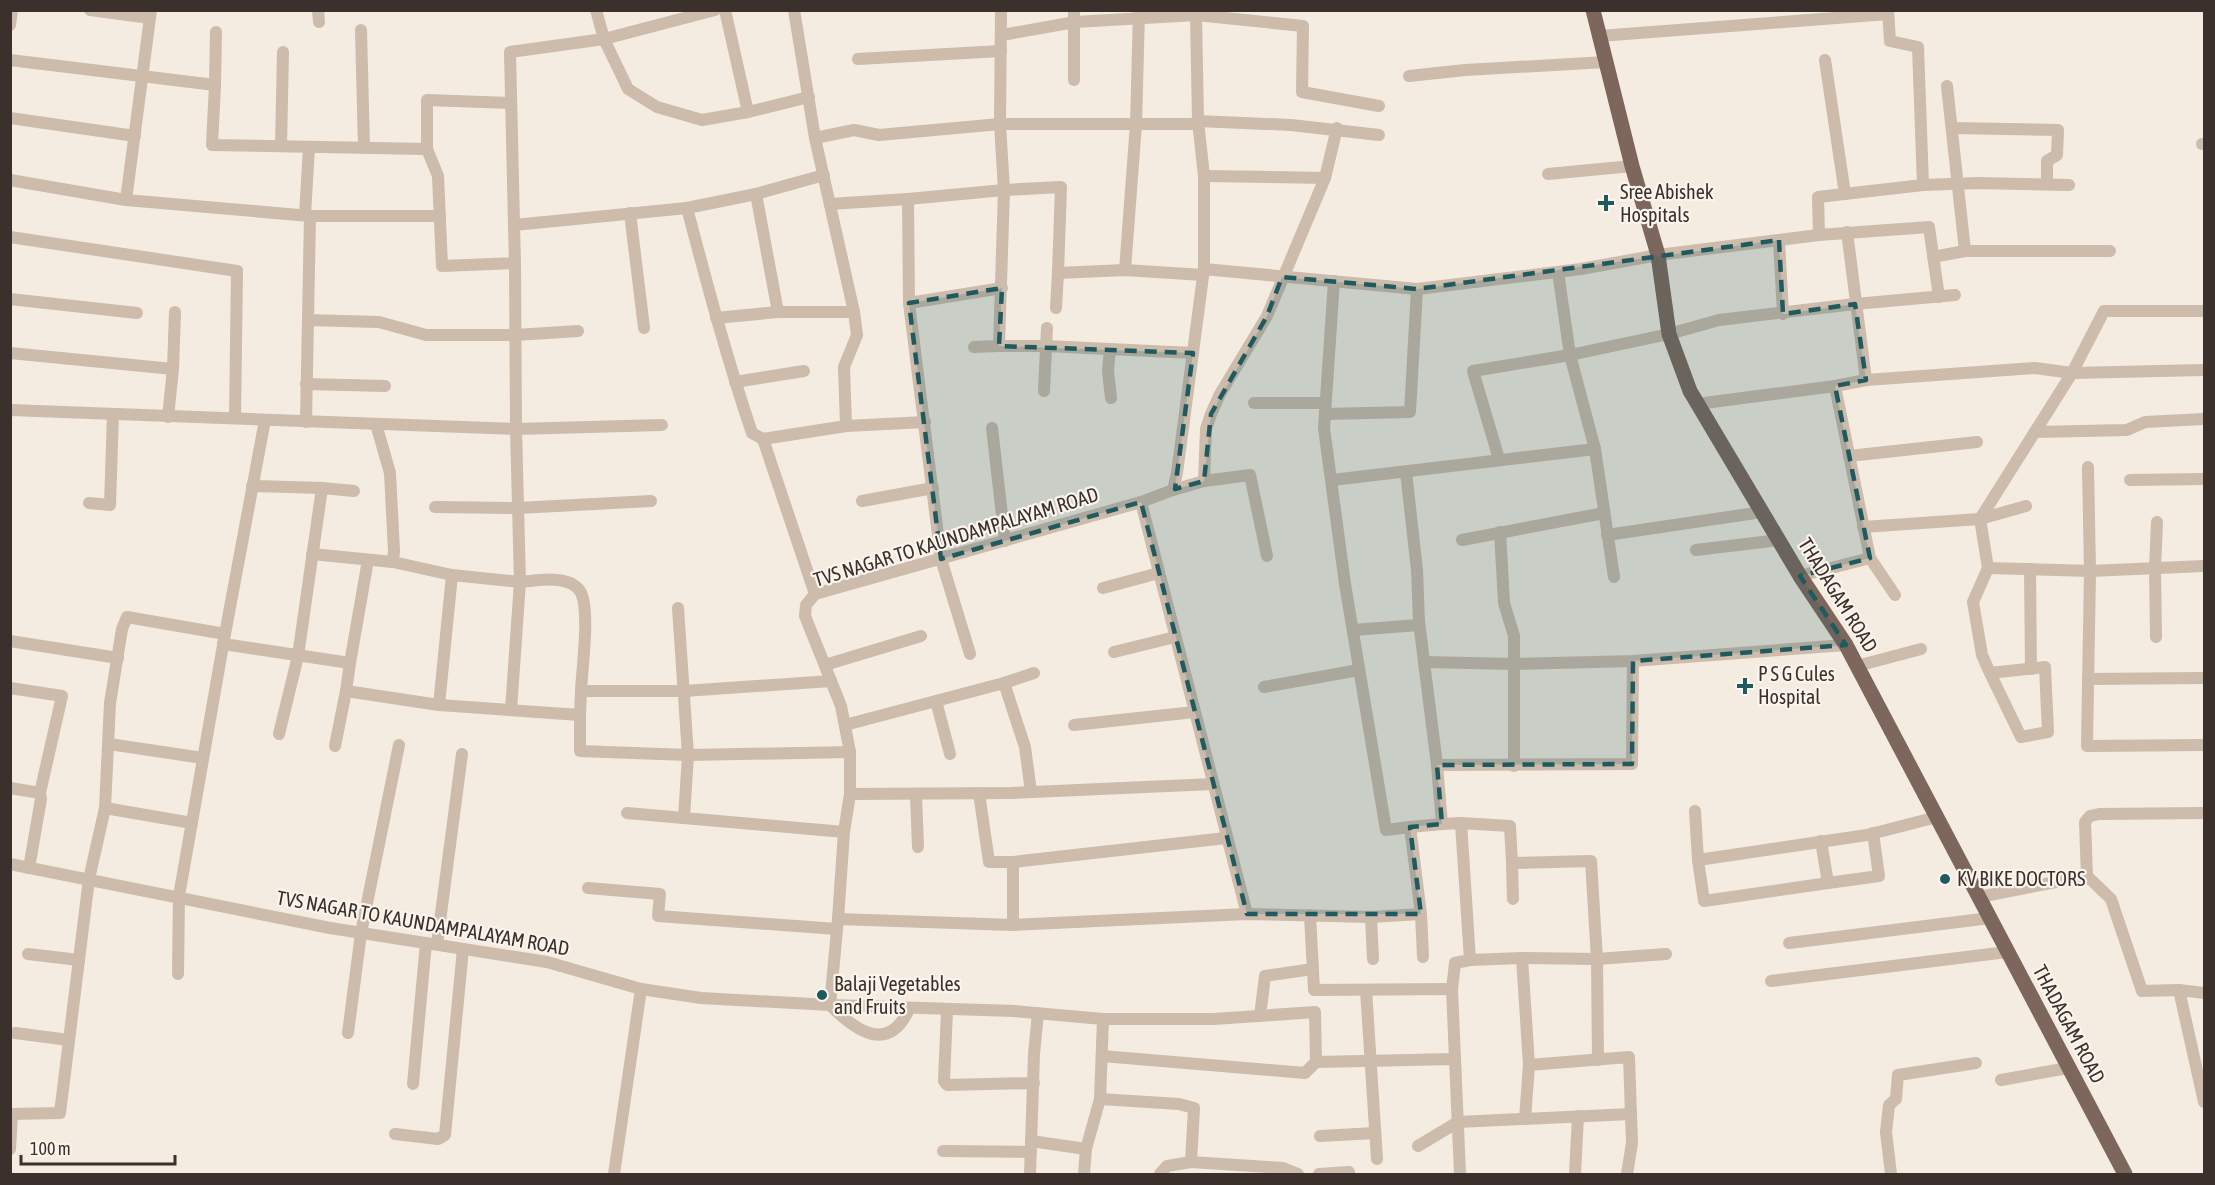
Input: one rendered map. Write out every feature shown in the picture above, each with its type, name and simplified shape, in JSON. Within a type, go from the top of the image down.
[{"type":"main road","name":"THADAGAM ROAD","points":[[1593,10],[1632,166],[1658,255],[1669,334],[1690,391],[1800,576],[1846,645],[2125,1174]]},
{"type":"street","points":[[10,25],[12,10]]},
{"type":"street","points":[[90,10],[150,14],[144,76],[126,200]]},
{"type":"street","points":[[596,10],[604,39],[628,89],[657,107],[702,120],[809,97]]},
{"type":"street","points":[[510,710],[520,582],[510,52],[604,39],[715,10]]},
{"type":"street","points":[[725,10],[748,111]]},
{"type":"street","points":[[794,10],[815,138],[854,312],[857,335],[844,367],[846,426]]},
{"type":"street","points":[[999,346],[1004,190],[1000,124],[1001,10]]},
{"type":"street","points":[[1599,36],[1809,16],[1888,12],[1890,41],[1918,47],[1923,185]]},
{"type":"street","points":[[1002,35],[1074,16],[1139,14],[1196,13],[1303,26],[1302,92],[1378,106]]},
{"type":"street","points":[[1173,490],[1203,272],[1203,176],[1198,122],[1196,13]]},
{"type":"street","points":[[1125,270],[1136,124],[1139,14]]},
{"type":"street","points":[[1074,16],[1074,80]]},
{"type":"street","points":[[360,30],[364,148]]},
{"type":"street","points":[[216,32],[212,145],[427,149]]},
{"type":"street","points":[[858,59],[1001,51]]},
{"type":"street","points":[[281,146],[283,52]]},
{"type":"street","points":[[10,60],[215,85]]},
{"type":"street","points":[[1826,60],[1845,194]]},
{"type":"street","points":[[1409,76],[1465,70],[1606,62]]},
{"type":"street","points":[[1947,87],[1965,251]]},
{"type":"street","points":[[511,103],[427,100],[427,149],[438,176],[442,266],[515,263]]},
{"type":"street","points":[[10,118],[135,136]]},
{"type":"street","points":[[815,138],[854,130],[879,135],[1000,124],[1198,122],[1337,128],[1379,135]]},
{"type":"street","points":[[1204,481],[1206,429],[1211,414],[1220,394],[1268,316],[1282,277],[1325,177],[1337,128]]},
{"type":"street","points":[[1952,128],[2058,130],[2057,155],[2047,162],[2047,184]]},
{"type":"street","points":[[306,422],[309,147]]},
{"type":"street","points":[[1548,174],[1632,166]]},
{"type":"street","points":[[514,225],[687,208],[756,194],[824,175]]},
{"type":"street","points":[[1203,176],[1325,177]]},
{"type":"street","points":[[10,180],[126,200],[307,215],[440,216]]},
{"type":"street","points":[[1819,235],[1818,197],[1923,185],[2070,185]]},
{"type":"street","points":[[830,204],[1061,187],[1056,308]]},
{"type":"street","points":[[756,194],[778,312]]},
{"type":"street","points":[[908,200],[909,303],[941,559],[970,654]]},
{"type":"street","points":[[687,208],[716,318],[752,433],[763,439],[846,426],[925,422]]},
{"type":"street","points":[[630,213],[644,328]]},
{"type":"street","points":[[1058,273],[1125,270],[1203,272],[1417,289],[1558,272],[1658,255],[1819,235],[1929,227],[1939,297]]},
{"type":"street","points":[[1847,232],[1866,381]]},
{"type":"street","points":[[10,237],[237,271],[235,418]]},
{"type":"street","points":[[1779,240],[1783,314]]},
{"type":"street","points":[[1933,258],[1965,251],[2110,251]]},
{"type":"street","points":[[1558,272],[1570,355],[1595,449],[1614,577]]},
{"type":"street","points":[[1334,281],[1324,428],[1359,670],[1386,830],[1461,823],[1510,826],[1513,899]]},
{"type":"street","points":[[909,303],[1002,288]]},
{"type":"street","points":[[1254,403],[1410,412],[1417,289]]},
{"type":"street","points":[[1499,459],[1473,371],[1570,355],[1669,334],[1719,320],[1954,295]]},
{"type":"street","points":[[10,299],[137,313]]},
{"type":"street","points":[[1990,673],[2045,667],[2048,732],[2021,737],[1990,673],[1982,655],[1973,602],[1988,568],[1980,519],[2072,373],[2104,311],[2205,311]]},
{"type":"street","points":[[168,417],[175,312]]},
{"type":"street","points":[[716,318],[778,312],[854,312]]},
{"type":"street","points":[[308,320],[379,322],[426,335],[515,335],[578,331]]},
{"type":"street","points":[[1044,391],[1047,328]]},
{"type":"street","points":[[974,347],[1046,346],[1193,352]]},
{"type":"street","points":[[1110,349],[1108,371],[1111,398]]},
{"type":"street","points":[[10,353],[173,369]]},
{"type":"street","points":[[1697,404],[1866,381],[2035,368],[2072,373],[2205,370]]},
{"type":"street","points":[[735,382],[804,371]]},
{"type":"street","points":[[306,384],[385,386]]},
{"type":"street","points":[[1835,386],[1869,558],[1895,595]]},
{"type":"street","points":[[10,410],[516,429],[662,425]]},
{"type":"street","points":[[89,503],[110,505],[113,414]]},
{"type":"street","points":[[2035,432],[2127,430],[2145,422],[2205,419]]},
{"type":"street","points":[[178,974],[179,896],[265,420]]},
{"type":"street","points":[[376,424],[390,473],[393,562]]},
{"type":"street","points":[[992,428],[1005,541]]},
{"type":"street","points":[[763,439],[815,594]]},
{"type":"street","points":[[1849,456],[1977,442]]},
{"type":"street","points":[[1332,480],[1595,449]]},
{"type":"street","points":[[2088,467],[2090,571],[2087,746],[2205,745]]},
{"type":"street","points":[[1406,472],[1417,570],[1419,625],[1437,765],[1442,824]]},
{"type":"street","name":"TVS NAGAR TO KAUNDAMPALAYAM ROAD","points":[[10,864],[361,933],[547,962],[641,989],[701,998],[830,1005],[844,832],[850,794],[850,752],[841,706],[805,616],[806,605],[815,594],[1141,502],[1204,481],[1250,475],[1267,556]]},
{"type":"street","points":[[2130,480],[2205,479]]},
{"type":"street","points":[[252,486],[354,491]]},
{"type":"street","points":[[279,734],[298,656],[322,488]]},
{"type":"street","points":[[862,501],[933,488]]},
{"type":"street","points":[[435,507],[518,508],[651,501]]},
{"type":"street","points":[[1141,502],[1247,914]]},
{"type":"street","points":[[1863,527],[1980,519],[2026,506]]},
{"type":"street","points":[[1607,535],[1762,512]]},
{"type":"street","points":[[1462,540],[1604,513]]},
{"type":"street","points":[[2156,637],[2157,522]]},
{"type":"street","points":[[1500,532],[1504,603],[1514,636],[1514,766]]},
{"type":"street","points":[[1696,550],[1779,540]]},
{"type":"street","points":[[312,554],[393,562],[452,575],[520,582],[542,580],[567,582],[578,588],[582,595],[584,623],[580,691],[580,751],[688,755],[850,752]]},
{"type":"street","points":[[1800,576],[1869,558]]},
{"type":"street","points":[[335,746],[368,560]]},
{"type":"street","points":[[1988,568],[2090,571],[2205,566]]},
{"type":"street","points":[[2030,569],[2031,669]]},
{"type":"street","points":[[1103,588],[1159,573]]},
{"type":"street","points":[[439,705],[452,575]]},
{"type":"street","points":[[678,608],[688,755],[684,818]]},
{"type":"street","points":[[10,1149],[11,1114],[60,1113],[89,879],[105,808],[110,703],[122,629],[127,617],[298,656],[350,663]]},
{"type":"street","points":[[1353,630],[1419,625]]},
{"type":"street","points":[[825,665],[921,636]]},
{"type":"street","points":[[1114,652],[1175,637]]},
{"type":"street","points":[[10,641],[118,658]]},
{"type":"street","points":[[1424,662],[1514,664],[1633,661],[1846,645]]},
{"type":"street","points":[[1857,666],[1921,649]]},
{"type":"street","points":[[1437,765],[1632,764],[1633,661]]},
{"type":"street","points":[[1264,687],[1359,670]]},
{"type":"street","points":[[845,725],[1034,673]]},
{"type":"street","points":[[2088,679],[2205,678]]},
{"type":"street","points":[[580,691],[684,691],[831,681]]},
{"type":"street","points":[[1004,683],[1025,747],[1030,792]]},
{"type":"street","points":[[10,688],[62,696],[40,793],[41,799],[29,868]]},
{"type":"street","points":[[346,691],[439,705],[580,715]]},
{"type":"street","points":[[936,701],[950,754]]},
{"type":"street","points":[[1074,725],[1194,712]]},
{"type":"street","points":[[109,744],[203,758]]},
{"type":"street","points":[[348,1033],[361,933],[399,745]]},
{"type":"street","points":[[413,1084],[431,944],[462,754]]},
{"type":"street","points":[[850,794],[1030,792],[1213,784]]},
{"type":"street","points":[[10,788],[40,793]]},
{"type":"street","points":[[979,793],[989,862],[1013,862],[1226,838]]},
{"type":"street","points":[[916,795],[918,847]]},
{"type":"street","points":[[105,808],[192,823]]},
{"type":"street","points":[[1695,812],[1698,860],[1704,901],[1879,876],[1873,833]]},
{"type":"street","points":[[627,813],[844,832]]},
{"type":"street","points":[[2205,813],[2099,814],[2090,816],[2085,822],[2087,876],[2111,899],[2142,991],[2179,990],[2205,993]]},
{"type":"street","points":[[1698,860],[1873,833],[1937,818]]},
{"type":"street","points":[[1461,823],[1470,960]]},
{"type":"street","points":[[1410,827],[1423,957]]},
{"type":"street","points":[[1821,841],[1828,883]]},
{"type":"street","points":[[1512,863],[1591,861],[1597,959],[1598,1060]]},
{"type":"street","points":[[1013,862],[1013,925]]},
{"type":"street","points":[[1979,897],[2087,876]]},
{"type":"street","points":[[588,888],[660,894],[658,916],[838,924],[1013,925],[1247,914],[1371,917],[1420,914]]},
{"type":"street","points":[[1311,915],[1316,1062]]},
{"type":"street","points":[[1371,917],[1373,959]]},
{"type":"street","points":[[1789,943],[1990,918]]},
{"type":"street","points":[[395,1134],[438,1139],[445,1135],[464,949]]},
{"type":"street","points":[[1771,981],[2007,952]]},
{"type":"street","points":[[28,954],[79,960]]},
{"type":"street","points":[[1460,1174],[1452,989],[1455,963],[1470,960],[1597,959],[1666,954]]},
{"type":"street","points":[[1522,958],[1529,1065],[1525,1119]]},
{"type":"street","points":[[1260,1016],[1265,976],[1313,969]]},
{"type":"street","points":[[614,1174],[641,989]]},
{"type":"street","points":[[1314,990],[1452,989]]},
{"type":"street","points":[[1366,990],[1377,1159]]},
{"type":"street","points":[[2179,990],[2205,1102]]},
{"type":"street","points":[[830,1005],[852,1025],[868,1034],[889,1034],[903,1022],[909,1009]]},
{"type":"street","points":[[830,1005],[1038,1013],[1103,1019],[1214,1019],[1315,1012]]},
{"type":"street","points":[[947,1010],[944,1081],[947,1085],[1034,1083]]},
{"type":"street","points":[[1030,1174],[1038,1013]]},
{"type":"street","points":[[1084,1174],[1086,1149],[1100,1099],[1103,1019]]},
{"type":"street","points":[[15,1033],[69,1040]]},
{"type":"street","points":[[1102,1056],[1305,1072],[1316,1062],[1455,1059]]},
{"type":"street","points":[[1529,1065],[1629,1058],[1632,1143],[1627,1174]]},
{"type":"street","points":[[1891,1174],[1886,1132],[1889,1105],[1896,1099],[1898,1075],[1976,1063]]},
{"type":"street","points":[[2001,1080],[2068,1068]]},
{"type":"street","points":[[1100,1099],[1179,1104],[1194,1108],[1191,1162]]},
{"type":"street","points":[[1418,1146],[1458,1122],[1631,1114]]},
{"type":"street","points":[[1575,1174],[1578,1116]]},
{"type":"street","points":[[1320,1136],[1375,1133]]},
{"type":"street","points":[[943,1151],[1031,1147],[1086,1149]]},
{"type":"street","points":[[1160,1174],[1167,1166],[1191,1162],[1283,1168],[1298,1174]]},
{"type":"street","points":[[1319,1174],[1349,1172],[1349,1174]]},
{"type":"highlighted area","points":[[1779,240],[1783,314],[1855,304],[1866,380],[1835,386],[1870,558],[1800,576],[1846,645],[1633,661],[1632,764],[1437,765],[1442,824],[1410,827],[1421,914],[1247,914],[1141,502],[941,559],[909,303],[1002,288],[999,346],[1193,353],[1175,489],[1204,481],[1211,414],[1267,316],[1282,277],[1417,289]]},
{"type":"place","name":"Sree Abishek Hospitals","points":[[1606,203]]},
{"type":"place","name":"P S G Cules Hospital","points":[[1745,686]]},
{"type":"place","name":"KV BIKE DOCTORS","points":[[1945,879]]},
{"type":"place","name":"Balaji Vegetables and Fruits","points":[[822,995]]}]
